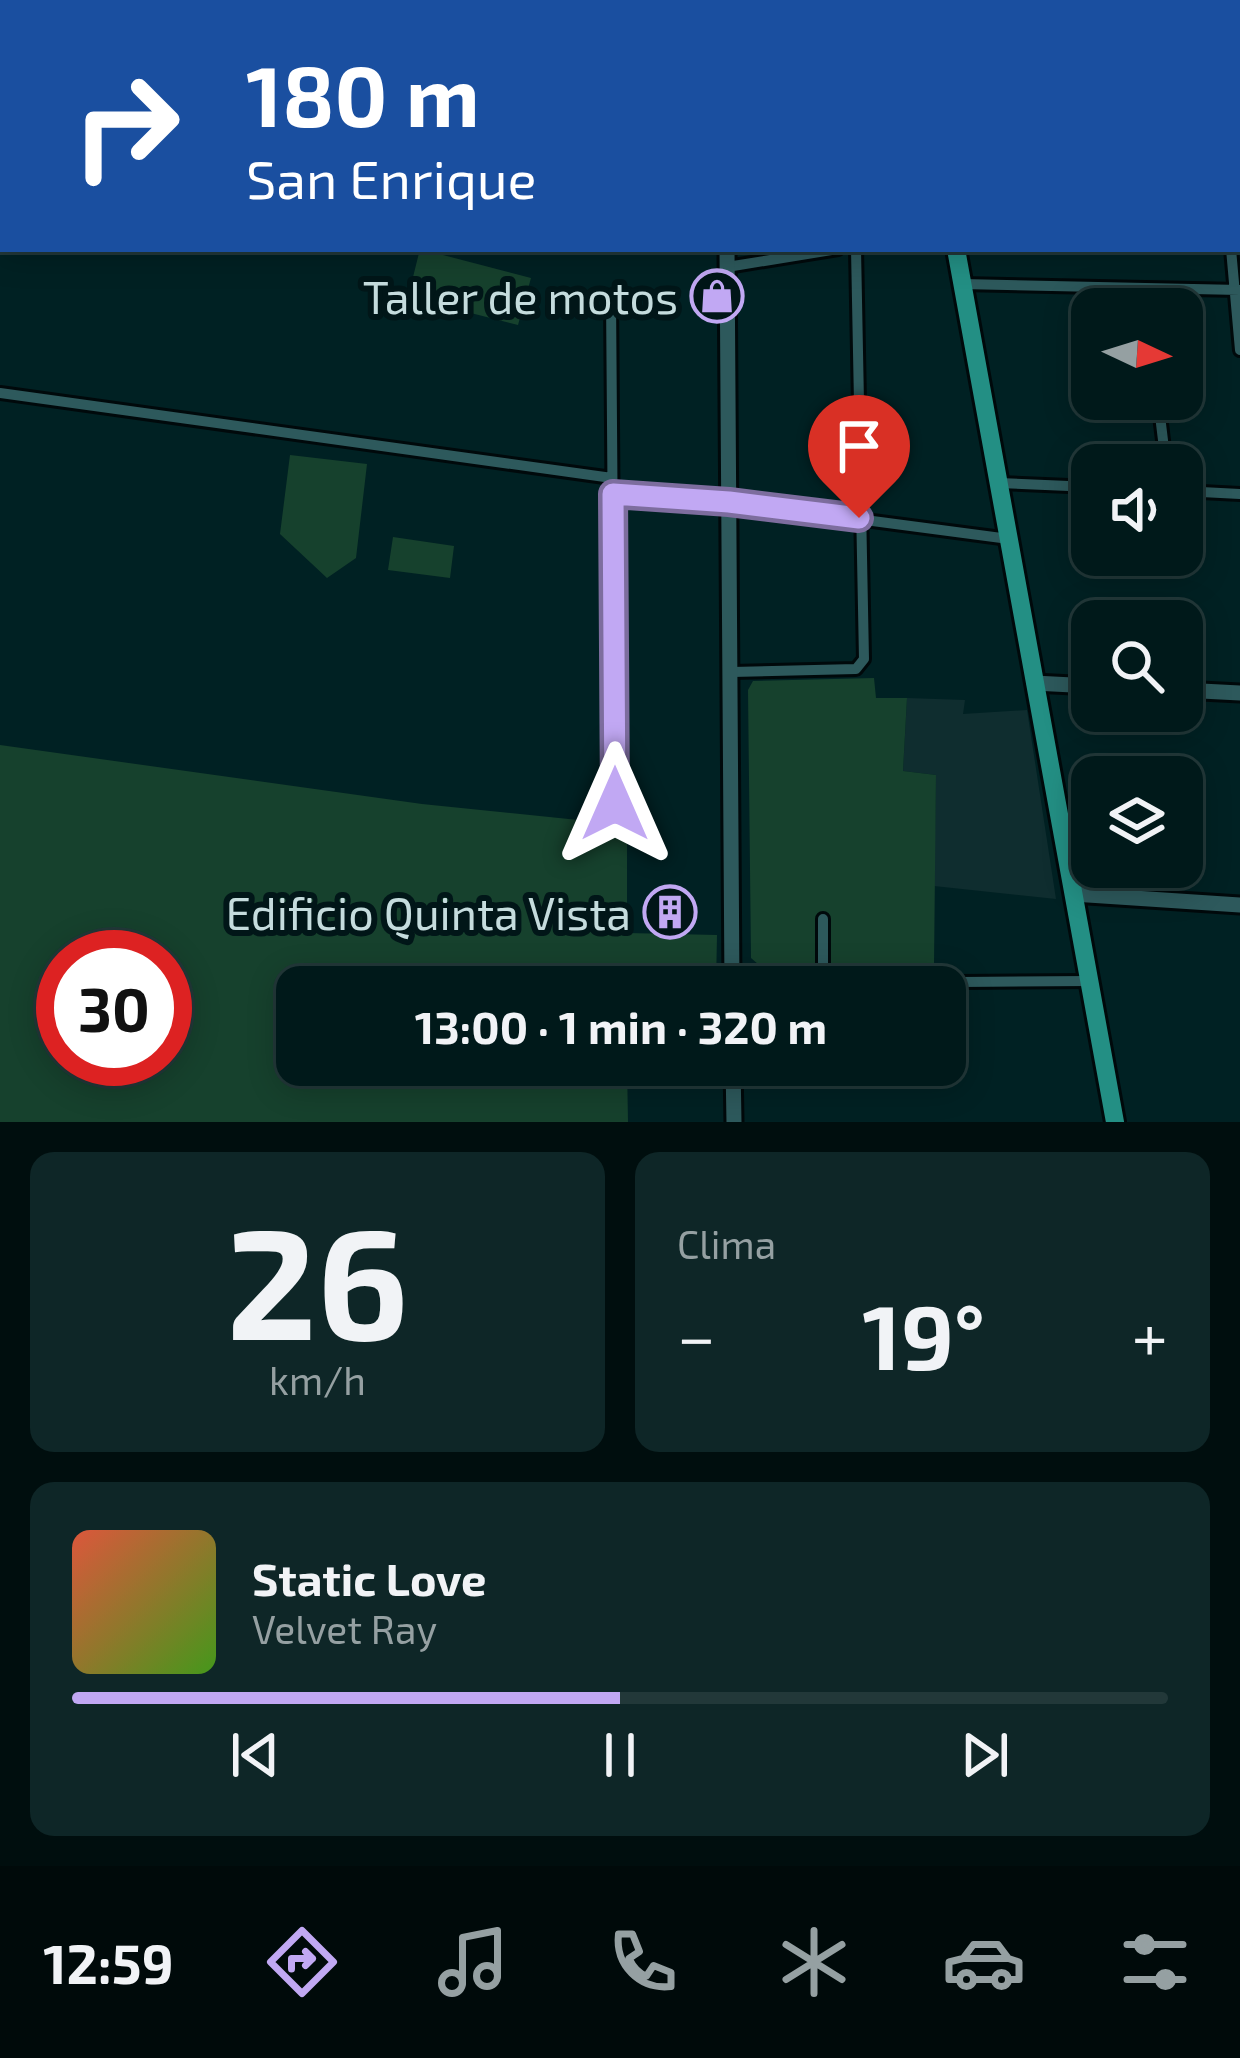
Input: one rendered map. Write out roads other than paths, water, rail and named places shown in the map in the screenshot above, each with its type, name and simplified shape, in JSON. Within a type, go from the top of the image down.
[{"type":"main road","points":[[957,252],[1115,1122]]},
{"type":"street","points":[[732,966],[727,258],[801,252]]},
{"type":"street","points":[[732,672],[856,669],[864,659],[856,252]]},
{"type":"street","points":[[1231,252],[1240,350]]},
{"type":"street","points":[[962,284],[1237,290]]},
{"type":"street","points":[[611,297],[615,804]]},
{"type":"street","points":[[0,394],[612,478]]},
{"type":"street","points":[[999,483],[1071,487]]},
{"type":"street","points":[[1203,492],[1240,494]]},
{"type":"street","points":[[613,494],[729,502],[1009,539]]},
{"type":"street","points":[[1034,683],[1071,685]]},
{"type":"street","points":[[1203,692],[1240,693]]},
{"type":"street","points":[[1073,894],[1240,905]]},
{"type":"street","points":[[823,919],[823,966]]},
{"type":"street","points":[[966,983],[1089,981]]},
{"type":"street","points":[[734,1086],[734,1122]]},
{"type":"place","name":"Taller de motos","points":[[717,296]]},
{"type":"place","name":"Edificio Quinta Vista","points":[[670,912]]}]
